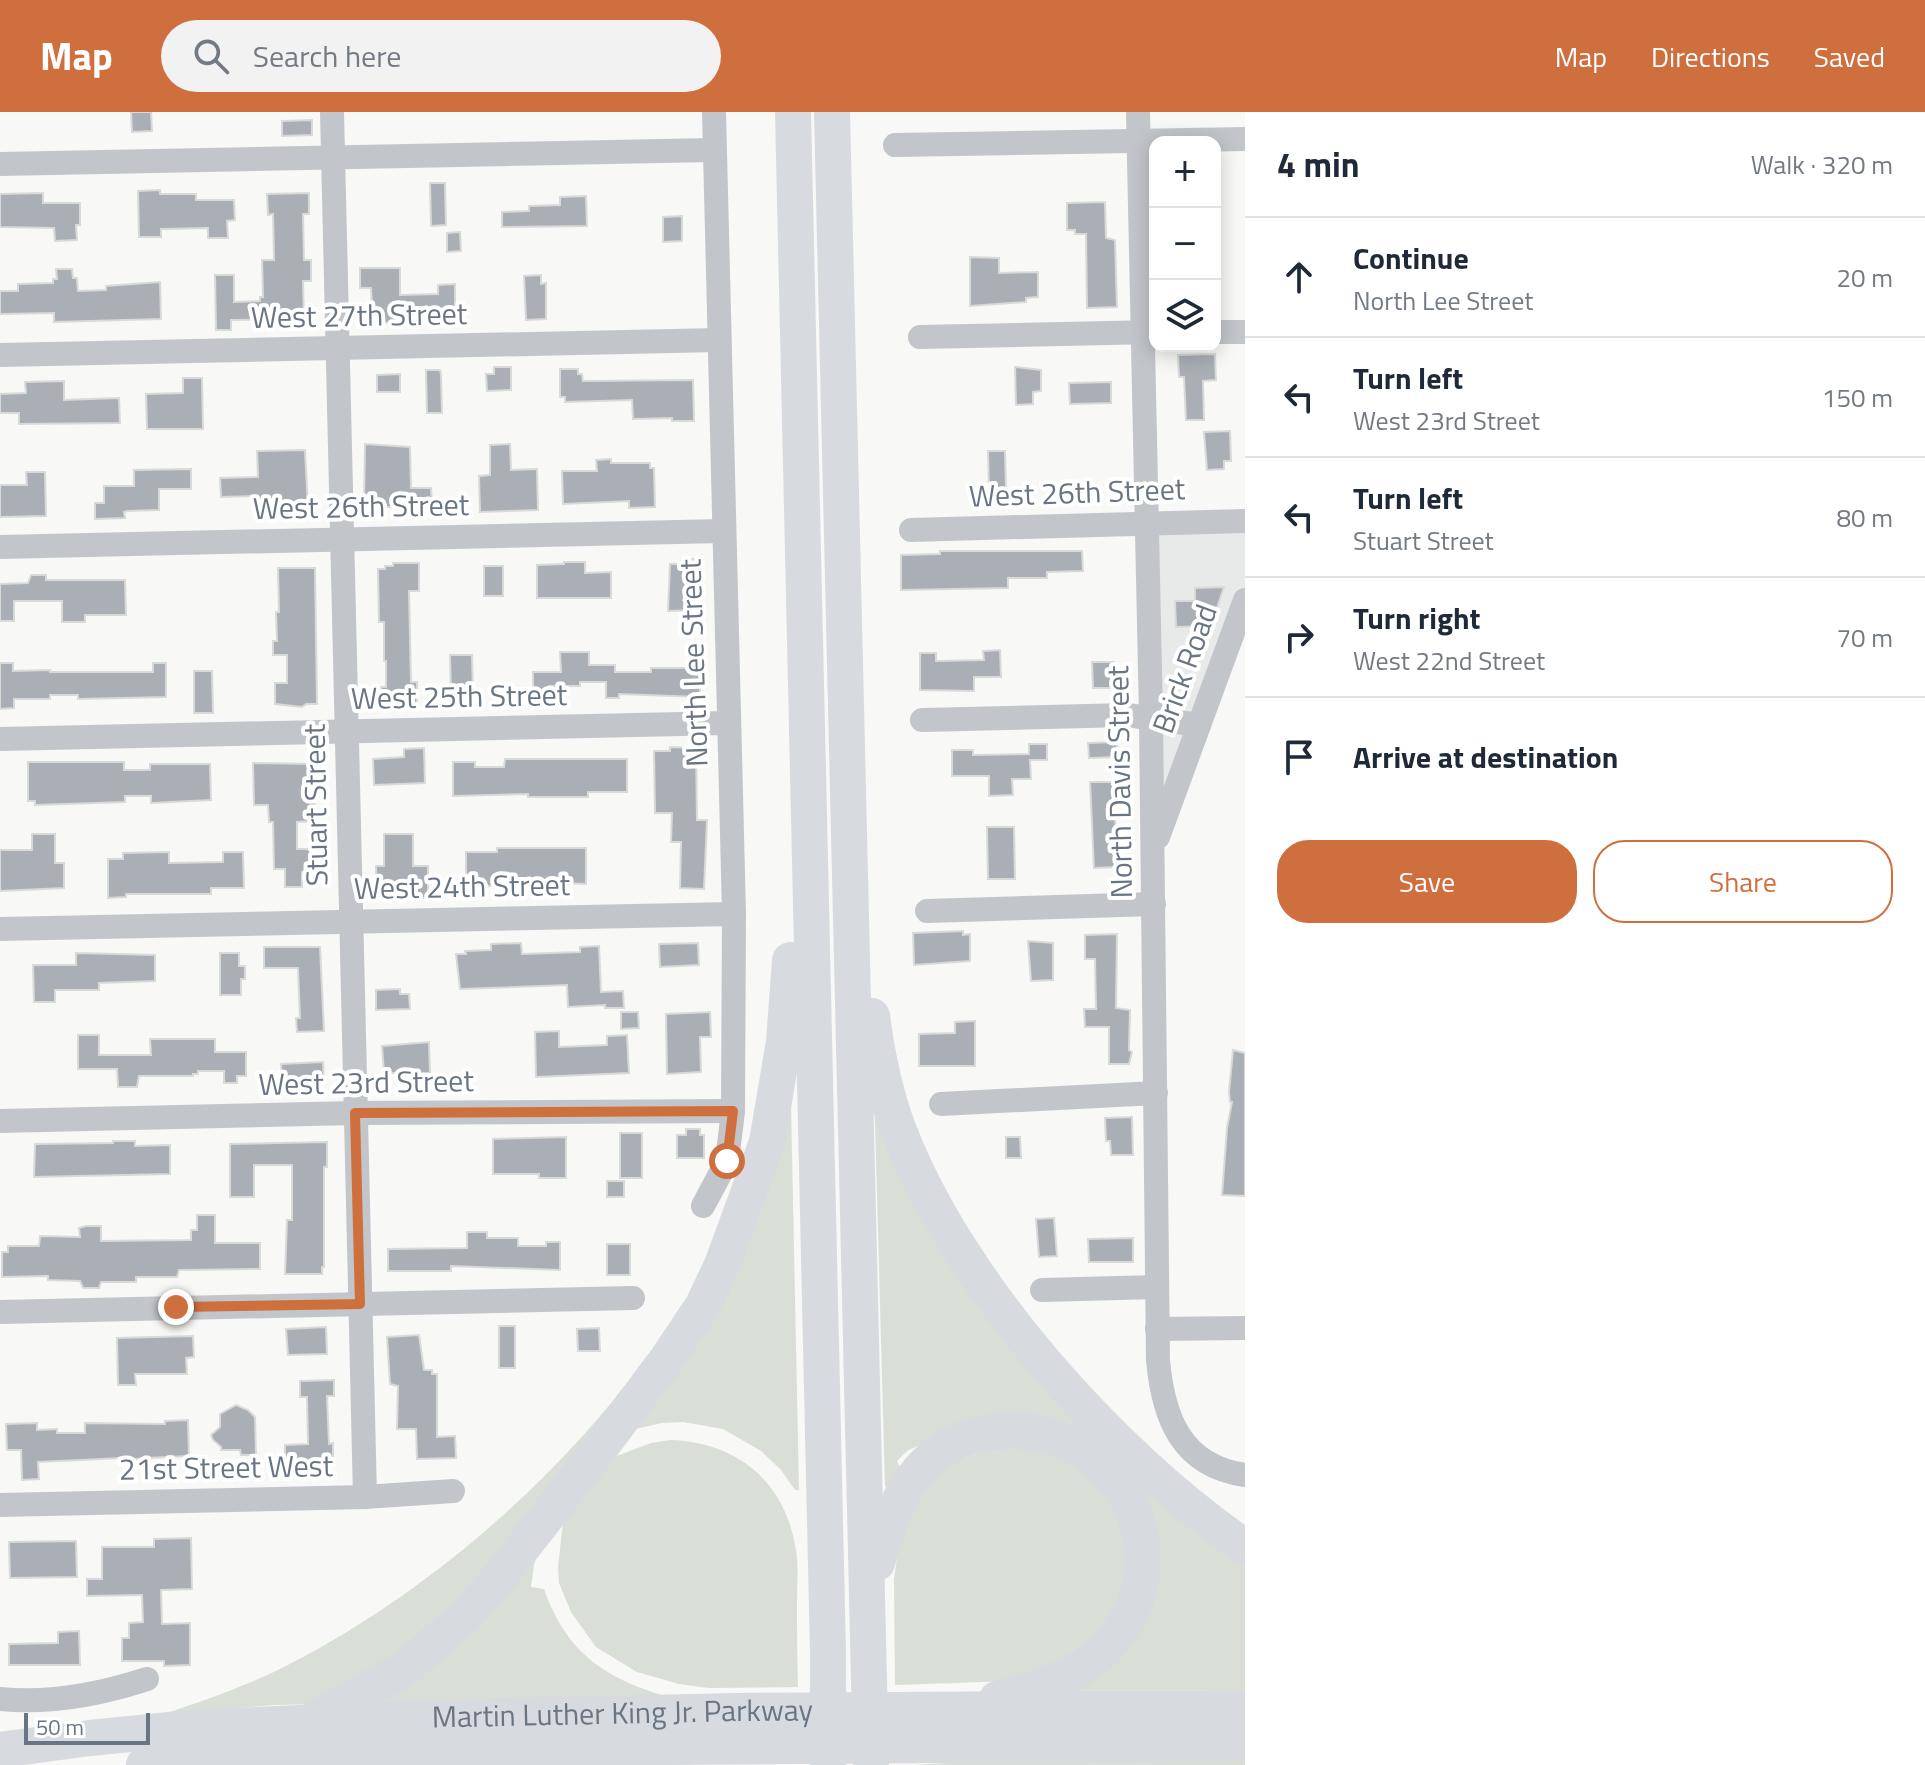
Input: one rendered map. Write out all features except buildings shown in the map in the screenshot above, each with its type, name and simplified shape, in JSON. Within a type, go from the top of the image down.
[{"type":"highway","points":[[793,112],[828,1653],[815,1756]]},
{"type":"highway","points":[[832,112],[871,1765]]},
{"type":"highway","points":[[835,229],[846,112]]},
{"type":"highway","points":[[308,1722],[403,1670],[464,1617],[498,1579],[598,1451],[703,1305],[722,1265],[767,1142],[790,989],[792,901],[808,820]]},
{"type":"highway","points":[[849,874],[868,922],[871,1007],[878,1061],[911,1159],[944,1224],[989,1292],[1060,1379],[1121,1443],[1181,1497],[1243,1546]]},
{"type":"highway","points":[[869,1596],[882,1544],[905,1488],[930,1458],[964,1438],[984,1433],[1027,1430],[1070,1442],[1088,1453],[1117,1481],[1129,1500],[1136,1520],[1142,1558],[1136,1600],[1116,1635],[1087,1664],[1068,1675],[1023,1692],[967,1704],[899,1712]]},
{"type":"highway","name":"Martin Luther King Jr. Parkway","points":[[144,1765],[397,1749],[737,1711],[1245,1708]]},
{"type":"highway","name":"Martin Luther King Jr. Parkway","points":[[0,1750],[189,1728],[308,1722],[397,1749],[815,1756],[1245,1743]]},
{"type":"highway","points":[[1199,1743],[1245,1731]]},
{"type":"street","name":"Stuart Street","points":[[332,112],[365,1497]]},
{"type":"street","name":"North Lee Street","points":[[703,1206],[727,1161],[733,1111],[734,914],[714,112]]},
{"type":"street","name":"North Davis Street","points":[[1138,112],[1149,332],[1147,523],[1159,1372],[1165,1407],[1186,1444],[1216,1468],[1245,1475]]},
{"type":"street","points":[[895,145],[1245,139]]},
{"type":"street","points":[[0,164],[714,150]]},
{"type":"street","points":[[920,337],[1149,332]]},
{"type":"street","points":[[1221,332],[1245,332]]},
{"type":"street","name":"West 27th Street","points":[[0,355],[719,340]]},
{"type":"street","name":"West 26th Street","points":[[911,530],[1245,521]]},
{"type":"street","name":"West 26th Street","points":[[0,547],[723,531]]},
{"type":"street","name":"Brick Road","points":[[1153,850],[1245,600]]},
{"type":"street","points":[[922,720],[1127,715],[1199,725]]},
{"type":"street","name":"West 25th Street","points":[[0,739],[728,723]]},
{"type":"street","points":[[927,911],[1154,904]]},
{"type":"street","name":"West 24th Street","points":[[0,929],[734,914]]},
{"type":"street","points":[[941,1104],[1156,1093]]},
{"type":"street","name":"West 23rd Street","points":[[0,1121],[355,1113],[733,1111]]},
{"type":"street","points":[[1042,1290],[1157,1287]]},
{"type":"street","points":[[0,1312],[633,1298]]},
{"type":"street","points":[[1157,1329],[1245,1328]]},
{"type":"street","name":"21st Street West","points":[[0,1505],[365,1497],[453,1491]]},
{"type":"street","points":[[0,1699],[79,1695],[115,1690],[147,1679]]},
{"type":"shaded area","points":[[1157,514],[1245,514],[1245,621],[1163,851]]},
{"type":"shaded area","points":[[790,1057],[799,1490],[795,1490],[781,1470],[761,1451],[723,1429],[683,1422],[662,1423],[626,1431],[540,1523],[531,1587],[544,1589],[565,1631],[592,1661],[627,1682],[671,1698],[273,1705],[157,1716],[276,1671],[378,1612],[476,1539],[564,1456],[604,1412],[687,1303]]},
{"type":"shaded area","points":[[874,1085],[922,1204],[1245,1562],[1245,1690],[1057,1691],[1134,1614],[1120,1469],[952,1430],[907,1451],[897,1461],[904,1475],[887,1488],[885,1486]]},
{"type":"shaded area","points":[[670,1440],[694,1442],[735,1457],[752,1468],[780,1501],[789,1522],[797,1559],[798,1687],[709,1688],[679,1684],[637,1672],[596,1647],[571,1612],[559,1583],[563,1521],[614,1457],[651,1443]]},
{"type":"shaded area","points":[[1016,1440],[1097,1474],[1131,1548],[1118,1611],[1083,1652],[1012,1681],[895,1685],[894,1579],[901,1528],[941,1466]]},
{"type":"shaded area","points":[[1245,1755],[1245,1765],[913,1765],[1000,1760]]},
{"type":"route","points":[[176,1307],[360,1304],[355,1113],[733,1111],[727,1161]]}]
